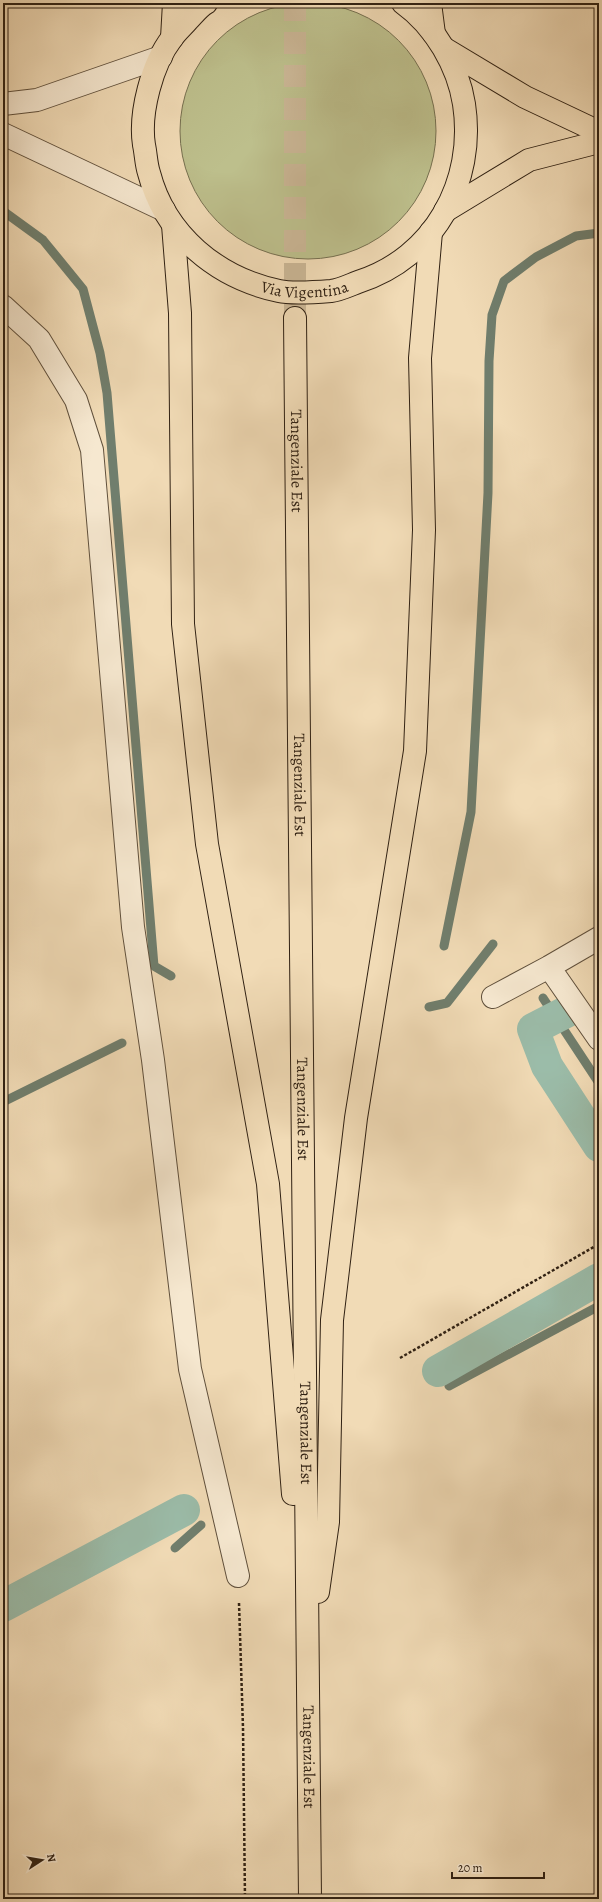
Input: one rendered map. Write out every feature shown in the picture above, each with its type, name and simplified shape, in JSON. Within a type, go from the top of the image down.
[{"type":"main road","points":[[172,38],[174,3]]},
{"type":"main road","name":"Via Vigentina","points":[[206,3],[172,38],[161,57],[147,96],[143,136],[149,173],[168,218],[198,253],[237,278],[281,292],[333,291],[378,276],[405,258],[431,232],[446,211],[459,182],[466,150],[466,121],[462,93],[439,42]]},
{"type":"main road","name":"Via Vigentina","points":[[403,3],[439,42],[525,97],[599,132]]},
{"type":"main road","points":[[430,3],[439,42]]},
{"type":"main road","name":"Via Vigentina","points":[[446,211],[529,160],[599,142]]},
{"type":"main road","points":[[168,218],[180,313],[183,624],[208,844],[268,1184],[308,1670]]},
{"type":"main road","points":[[308,1670],[328,1522],[332,1320],[356,1118],[415,751],[424,530],[420,358],[431,232]]},
{"type":"main road","name":"Tangenziale Est","points":[[295,318],[310,1899]]},
{"type":"street","points":[[3,104],[37,100],[161,57]]},
{"type":"street","name":"Via Vigentina","points":[[3,134],[168,218]]},
{"type":"street","points":[[3,306],[39,339],[76,400],[92,450],[133,927],[153,1060],[190,1368],[238,1576]]},
{"type":"street","points":[[493,997],[599,938]]},
{"type":"street","points":[[549,967],[599,1039]]},
{"type":"path","points":[[400,1358],[599,1244]]},
{"type":"path","points":[[238,1576],[244,1728],[245,1899]]},
{"type":"green space","points":[[308,3],[333,5],[345,8],[368,18],[399,40],[421,71],[431,94],[434,106],[436,131],[434,156],[431,168],[421,191],[399,222],[368,244],[345,254],[333,257],[308,259],[283,257],[271,254],[248,244],[217,222],[195,191],[185,168],[182,156],[180,131],[182,106],[185,94],[195,71],[217,40],[248,18],[271,8],[283,5]]},
{"type":"waterway","points":[[3,211],[43,240],[83,289],[100,353],[107,393],[154,966],[171,976]]},
{"type":"waterway","points":[[444,946],[471,812],[488,493],[489,361],[492,315],[504,281],[536,257],[576,236],[599,233]]},
{"type":"waterway","points":[[429,1007],[447,1003],[493,944]]},
{"type":"waterway","points":[[543,998],[599,1083]]},
{"type":"waterway","points":[[566,1012],[533,1029],[547,1066],[599,1146]]},
{"type":"waterway","points":[[3,1102],[122,1043]]},
{"type":"waterway","points":[[438,1371],[599,1279]]},
{"type":"waterway","points":[[449,1386],[599,1306]]},
{"type":"waterway","points":[[3,1606],[184,1510]]},
{"type":"waterway","points":[[175,1548],[201,1525]]},
{"type":"tunnel","points":[[295,3],[295,318]]}]
